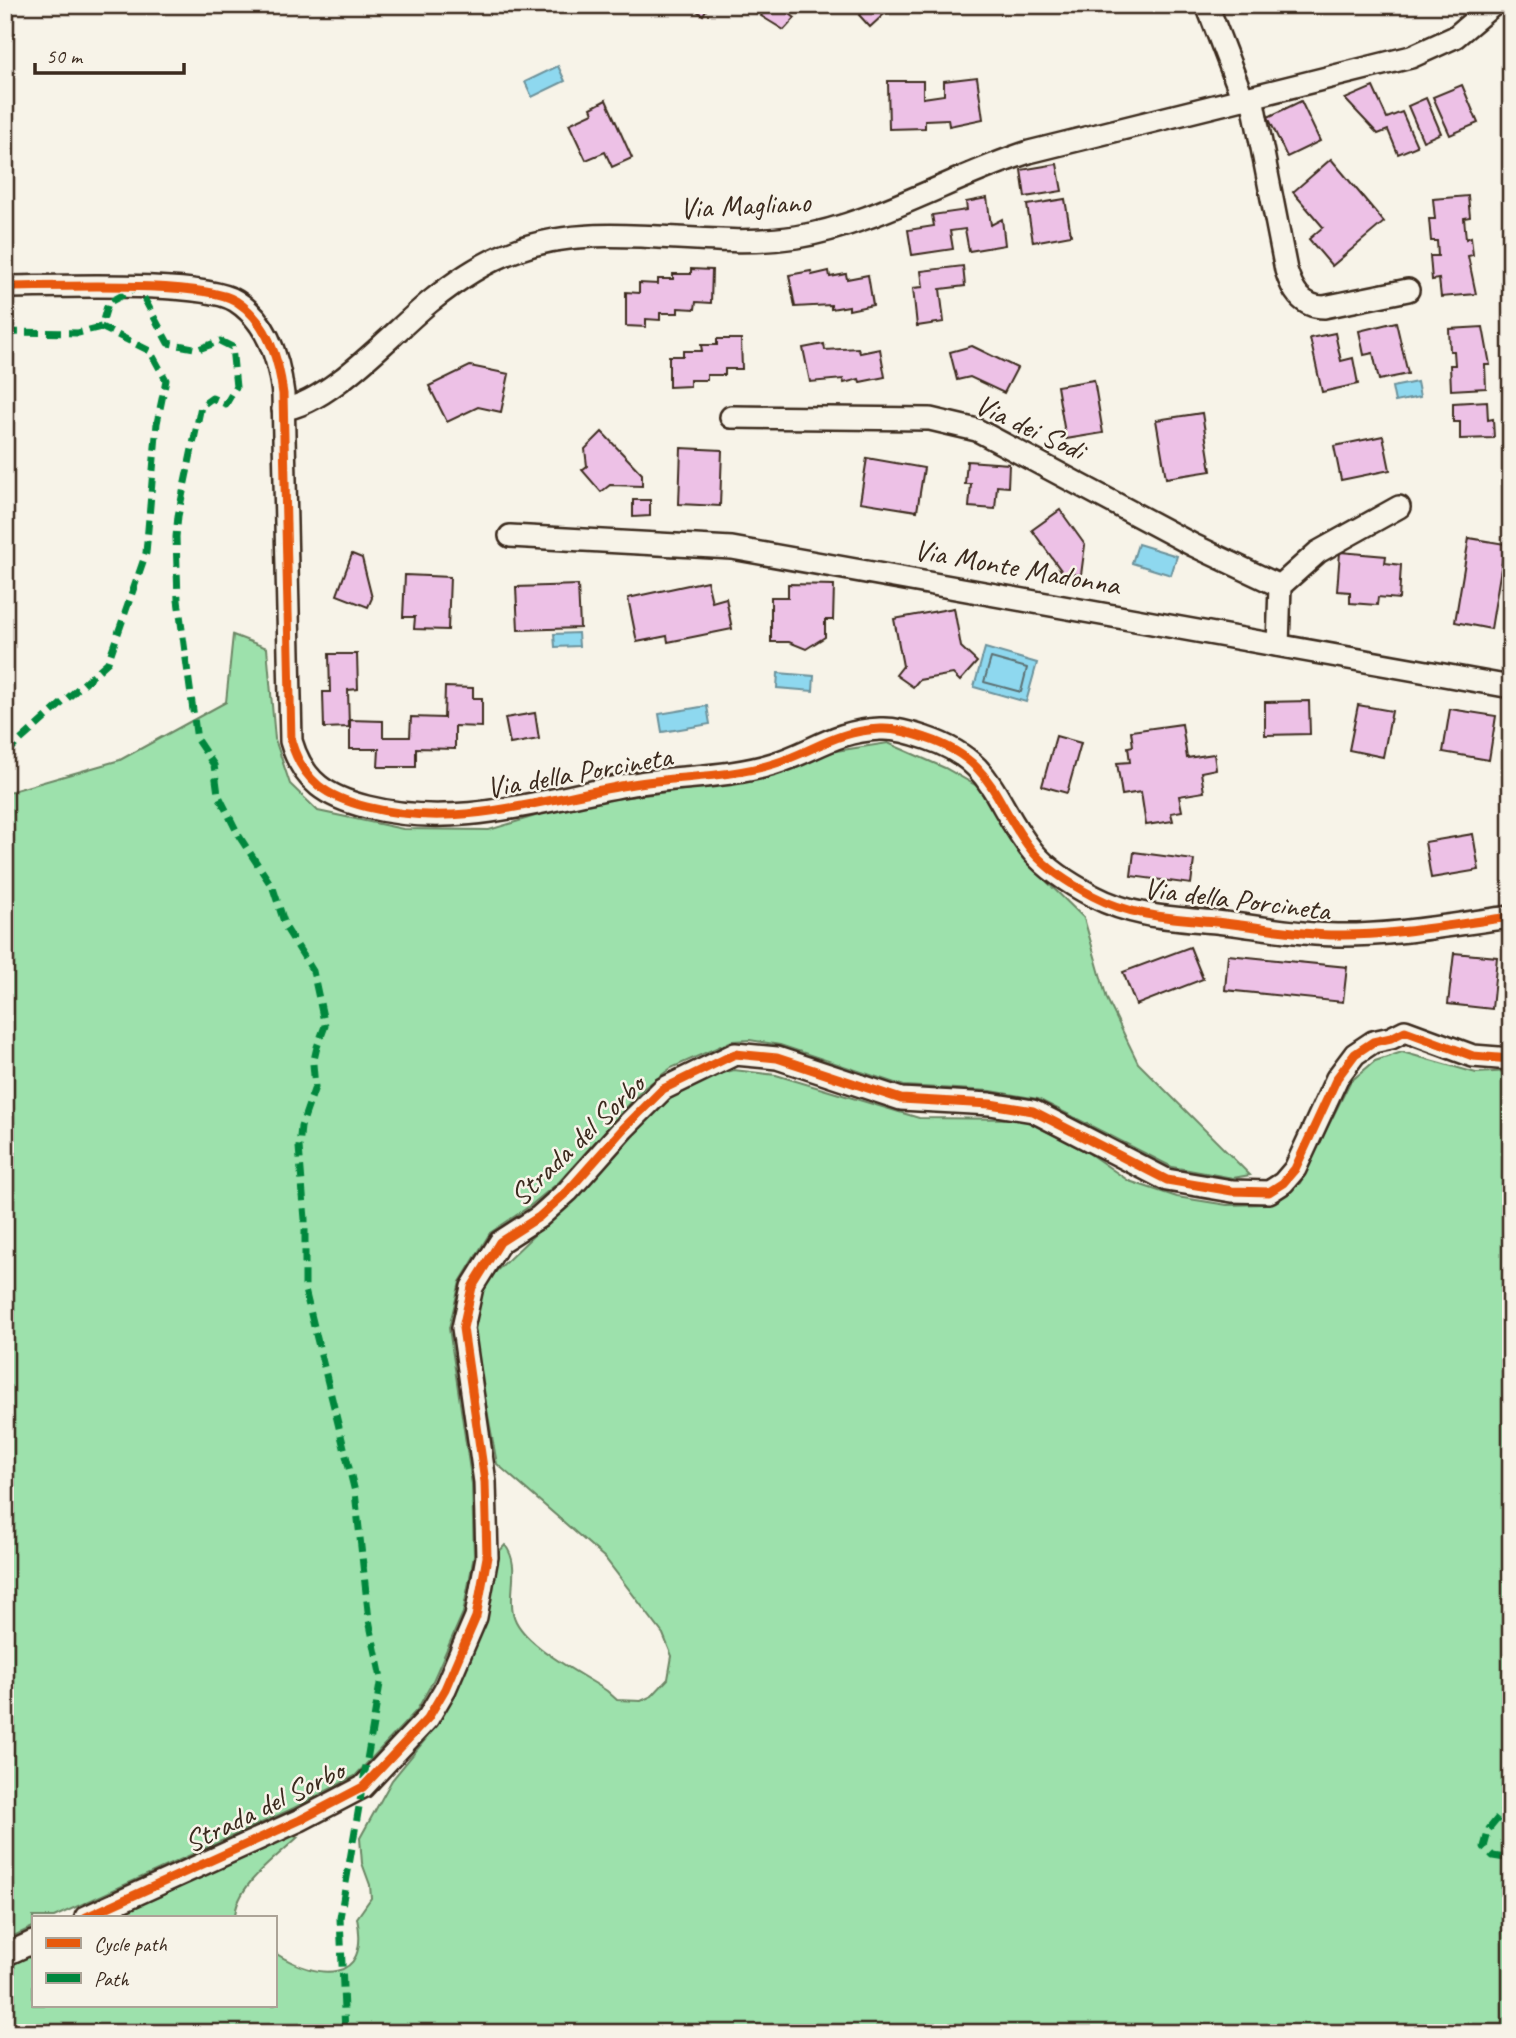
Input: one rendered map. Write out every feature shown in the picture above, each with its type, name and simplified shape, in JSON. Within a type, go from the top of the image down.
[{"type":"street","points":[[1207,5],[1247,98],[1286,270],[1298,296],[1311,305],[1324,307],[1408,290]]},
{"type":"street","name":"Via Magliano","points":[[283,409],[316,399],[454,282],[517,250],[588,236],[732,241],[810,235],[855,221],[1003,160],[1427,51],[1455,37],[1493,5]]},
{"type":"street","name":"Via della Porcineta","points":[[5,287],[138,287],[211,293],[230,298],[252,314],[267,335],[280,371],[283,409],[289,729],[295,754],[306,774],[324,792],[342,800],[409,814],[485,814],[635,783],[762,767],[840,735],[887,729],[937,741],[968,758],[996,790],[1022,837],[1037,857],[1093,896],[1129,912],[1158,918],[1301,934],[1339,935],[1392,932],[1511,917]]},
{"type":"street","name":"Via dei Sodi","points":[[731,417],[930,419],[967,427],[1001,440],[1194,545],[1280,586]]},
{"type":"street","points":[[1278,645],[1280,586],[1318,552],[1399,507]]},
{"type":"street","name":"Via Monte Madonna","points":[[510,536],[732,548],[1511,687]]},
{"type":"street","name":"Strada del Sorbo","points":[[88,1916],[300,1820],[363,1787],[428,1718],[476,1617],[487,1557],[485,1482],[463,1328],[472,1287],[500,1242],[539,1217],[568,1191],[652,1099],[677,1080],[735,1054],[777,1058],[901,1099],[989,1104],[1033,1111],[1167,1180],[1232,1191],[1269,1192],[1283,1183],[1295,1169],[1337,1078],[1355,1054],[1373,1042],[1405,1031],[1473,1056],[1511,1059]]},
{"type":"street","points":[[5,1955],[32,1942]]},
{"type":"green space","points":[[233,635],[267,648],[275,739],[290,784],[318,811],[403,829],[489,830],[575,804],[729,784],[836,751],[888,743],[945,768],[977,786],[1036,871],[1084,918],[1107,999],[1138,1063],[1250,1175],[1233,1178],[1172,1167],[1038,1099],[991,1091],[904,1086],[780,1045],[750,1040],[732,1041],[671,1068],[643,1089],[559,1182],[490,1233],[460,1282],[449,1328],[472,1484],[474,1556],[463,1613],[417,1710],[355,1776],[294,1808],[56,1916],[32,1916],[32,1927],[5,1940],[5,793],[120,760],[226,702]]},
{"type":"green space","points":[[1402,1052],[1476,1073],[1511,1071],[1511,2033],[5,2033],[5,1968],[32,1954],[32,2007],[276,2007],[276,1954],[291,1962],[323,1971],[337,1971],[348,1966],[356,1956],[359,1940],[357,1918],[371,1898],[370,1885],[362,1863],[360,1838],[392,1780],[429,1735],[472,1650],[493,1589],[497,1554],[505,1545],[510,1553],[513,1569],[513,1613],[518,1625],[539,1647],[617,1700],[641,1701],[652,1696],[668,1679],[672,1656],[663,1634],[605,1558],[497,1464],[476,1350],[474,1310],[486,1281],[578,1193],[617,1144],[661,1105],[695,1081],[734,1070],[776,1075],[919,1118],[1022,1119],[1087,1152],[1129,1181],[1177,1197],[1227,1205],[1266,1204],[1300,1183],[1350,1082],[1375,1061]]},
{"type":"green space","points":[[286,1835],[298,1837],[250,1883],[237,1905],[235,1916],[109,1916]]},
{"type":"water","points":[[558,66],[565,81],[532,97],[525,82]]},
{"type":"water","points":[[1417,382],[1420,397],[1395,402],[1392,387]]},
{"type":"water","points":[[1138,544],[1177,556],[1171,575],[1132,563]]},
{"type":"water","points":[[578,633],[579,646],[555,647],[554,634]]},
{"type":"water","points":[[985,648],[1037,663],[1026,702],[974,687]]},
{"type":"water","points":[[778,673],[814,676],[813,691],[777,688]]},
{"type":"water","points":[[707,706],[710,724],[662,732],[659,714]]},
{"type":"building","points":[[696,5],[709,5],[703,15],[694,9]]},
{"type":"building","points":[[767,5],[778,12],[782,8],[795,18],[784,30],[761,16]]},
{"type":"building","points":[[870,5],[894,5],[870,27],[859,15]]},
{"type":"building","points":[[977,77],[983,119],[949,126],[948,119],[925,120],[925,128],[889,129],[888,81],[923,81],[923,98],[944,95],[944,81]]},
{"type":"building","points":[[1462,85],[1478,123],[1450,135],[1433,97]]},
{"type":"building","points":[[1373,87],[1387,118],[1402,112],[1417,146],[1398,154],[1388,130],[1378,134],[1345,99]]},
{"type":"building","points":[[1426,98],[1441,133],[1423,141],[1408,106]]},
{"type":"building","points":[[606,100],[632,158],[612,167],[605,152],[586,160],[569,124],[593,113],[591,108]]},
{"type":"building","points":[[1301,101],[1320,141],[1287,157],[1268,117]]},
{"type":"building","points":[[1331,159],[1384,222],[1332,266],[1309,239],[1323,227],[1293,192]]},
{"type":"building","points":[[1057,164],[1062,191],[1025,197],[1021,170]]},
{"type":"building","points":[[1468,196],[1470,217],[1464,218],[1466,239],[1471,237],[1473,255],[1468,256],[1476,294],[1441,297],[1439,279],[1432,280],[1430,256],[1438,256],[1437,241],[1431,241],[1429,219],[1435,219],[1433,199]]},
{"type":"building","points":[[987,198],[991,225],[1002,219],[1005,245],[969,251],[965,229],[950,231],[953,249],[912,255],[908,230],[934,226],[932,215],[967,210],[966,202]]},
{"type":"building","points":[[1065,199],[1071,235],[1033,242],[1027,205]]},
{"type":"building","points":[[963,266],[965,286],[940,289],[944,322],[917,326],[913,288],[923,287],[921,271]]},
{"type":"building","points":[[691,269],[712,270],[711,303],[696,302],[695,309],[678,308],[678,313],[660,313],[660,320],[646,319],[646,327],[626,326],[626,292],[639,293],[639,283],[658,284],[658,279],[673,279],[673,274],[691,274]]},
{"type":"building","points":[[811,271],[812,275],[829,271],[830,277],[846,274],[847,279],[868,275],[873,305],[849,310],[849,306],[831,309],[831,305],[795,307],[789,275]]},
{"type":"building","points":[[1396,322],[1408,374],[1379,380],[1373,353],[1364,355],[1359,331]]},
{"type":"building","points":[[1483,327],[1490,365],[1485,365],[1486,388],[1451,390],[1450,365],[1455,365],[1454,351],[1450,351],[1449,329]]},
{"type":"building","points":[[1335,333],[1341,361],[1353,358],[1358,384],[1322,392],[1310,338]]},
{"type":"building","points":[[717,339],[741,339],[742,369],[725,369],[725,375],[707,375],[707,380],[690,380],[690,386],[669,387],[669,356],[683,356],[683,351],[702,351],[701,345],[717,345]]},
{"type":"building","points":[[824,344],[825,350],[858,348],[860,353],[880,349],[885,377],[860,382],[859,379],[844,383],[843,379],[810,382],[803,348]]},
{"type":"building","points":[[972,346],[1017,368],[1004,393],[970,377],[957,380],[950,352]]},
{"type":"building","points":[[470,366],[509,374],[501,412],[478,407],[447,422],[429,386]]},
{"type":"building","points":[[1094,380],[1103,433],[1066,439],[1057,386]]},
{"type":"building","points":[[1487,401],[1488,420],[1493,419],[1494,438],[1460,439],[1460,422],[1453,422],[1453,403]]},
{"type":"building","points":[[1202,413],[1211,471],[1166,478],[1156,420]]},
{"type":"building","points":[[602,432],[642,474],[642,486],[610,485],[601,492],[582,470],[587,466],[585,449]]},
{"type":"building","points":[[1383,436],[1390,470],[1341,480],[1334,446]]},
{"type":"building","points":[[681,448],[722,450],[720,506],[679,504]]},
{"type":"building","points":[[867,458],[924,468],[917,511],[860,502]]},
{"type":"building","points":[[967,461],[1009,464],[1008,487],[997,486],[995,509],[969,507],[971,484],[965,484]]},
{"type":"building","points":[[633,500],[650,500],[650,516],[633,517]]},
{"type":"building","points":[[1060,510],[1085,545],[1081,575],[1063,573],[1032,530]]},
{"type":"building","points":[[1469,538],[1505,544],[1491,629],[1455,622]]},
{"type":"building","points":[[1340,552],[1386,556],[1385,563],[1401,565],[1399,599],[1378,597],[1377,605],[1350,603],[1350,592],[1337,591]]},
{"type":"building","points":[[352,554],[362,558],[372,598],[368,607],[337,595]]},
{"type":"building","points":[[405,575],[450,577],[448,630],[414,629],[415,617],[403,617]]},
{"type":"building","points":[[707,581],[712,602],[726,598],[732,629],[668,642],[667,636],[637,642],[628,598]]},
{"type":"building","points":[[788,584],[834,585],[833,620],[825,620],[825,637],[806,649],[789,642],[771,642],[771,597],[788,597]]},
{"type":"building","points":[[578,585],[580,628],[518,630],[516,587]]},
{"type":"building","points":[[954,608],[961,647],[977,662],[960,681],[953,674],[919,680],[913,687],[896,675],[903,666],[894,619]]},
{"type":"building","points":[[329,654],[357,654],[358,689],[348,690],[349,727],[324,728],[323,692],[330,692]]},
{"type":"building","points":[[445,687],[473,688],[473,698],[482,698],[482,727],[455,726],[455,749],[416,748],[416,767],[378,767],[379,749],[350,749],[350,720],[383,721],[383,737],[410,737],[411,717],[444,718]]},
{"type":"building","points":[[1309,701],[1310,734],[1265,735],[1265,702]]},
{"type":"building","points":[[1358,705],[1392,711],[1383,757],[1349,750]]},
{"type":"building","points":[[1450,709],[1496,716],[1489,760],[1443,752]]},
{"type":"building","points":[[535,713],[539,739],[510,744],[505,718]]},
{"type":"building","points":[[1182,724],[1187,758],[1214,754],[1216,769],[1201,772],[1204,792],[1179,796],[1182,811],[1171,813],[1173,821],[1146,825],[1141,792],[1122,795],[1117,763],[1130,762],[1128,747],[1133,746],[1131,731]]},
{"type":"building","points":[[1056,736],[1081,743],[1067,793],[1042,786]]},
{"type":"building","points":[[1473,834],[1479,870],[1431,878],[1425,842]]},
{"type":"building","points":[[1134,852],[1194,860],[1191,884],[1131,876]]},
{"type":"building","points":[[1190,947],[1203,979],[1136,1005],[1123,972]]},
{"type":"building","points":[[1454,953],[1497,957],[1492,1009],[1448,1004]]},
{"type":"building","points":[[1228,955],[1347,967],[1343,1002],[1225,990]]},
{"type":"marked path","points":[[5,332],[78,333],[101,327],[108,303],[138,287],[168,343],[199,349],[220,341],[232,347],[236,387],[226,404],[212,398],[201,406],[178,516],[178,600],[197,740],[214,765],[218,794],[239,836],[273,888],[286,928],[313,971],[325,1026],[313,1064],[315,1087],[301,1127],[299,1147],[305,1219],[305,1290],[355,1492],[369,1620],[381,1678],[340,1918],[345,2033]]},
{"type":"marked path","points":[[5,754],[108,662],[146,553],[157,423],[166,380],[150,351],[101,327]]},
{"type":"marked path","points":[[1511,1802],[1489,1829],[1484,1847],[1493,1856],[1511,1859]]},
{"type":"cycle path","points":[[5,287],[125,286],[192,290],[218,294],[236,301],[256,319],[275,354],[283,394],[291,741],[302,767],[310,777],[318,786],[340,798],[367,807],[401,813],[435,815],[501,810],[633,784],[756,769],[850,734],[892,729],[949,747],[967,759],[991,785],[1020,834],[1039,859],[1077,887],[1123,908],[1168,918],[1337,935],[1402,932],[1511,917]]},
{"type":"cycle path","points":[[88,1916],[300,1820],[363,1787],[428,1718],[445,1689],[476,1617],[487,1557],[485,1482],[463,1328],[472,1287],[500,1242],[539,1217],[568,1191],[663,1089],[735,1054],[777,1058],[901,1099],[990,1104],[1033,1111],[1167,1180],[1232,1191],[1269,1192],[1283,1183],[1295,1169],[1337,1078],[1355,1054],[1373,1042],[1405,1031],[1473,1056],[1511,1059]]}]
